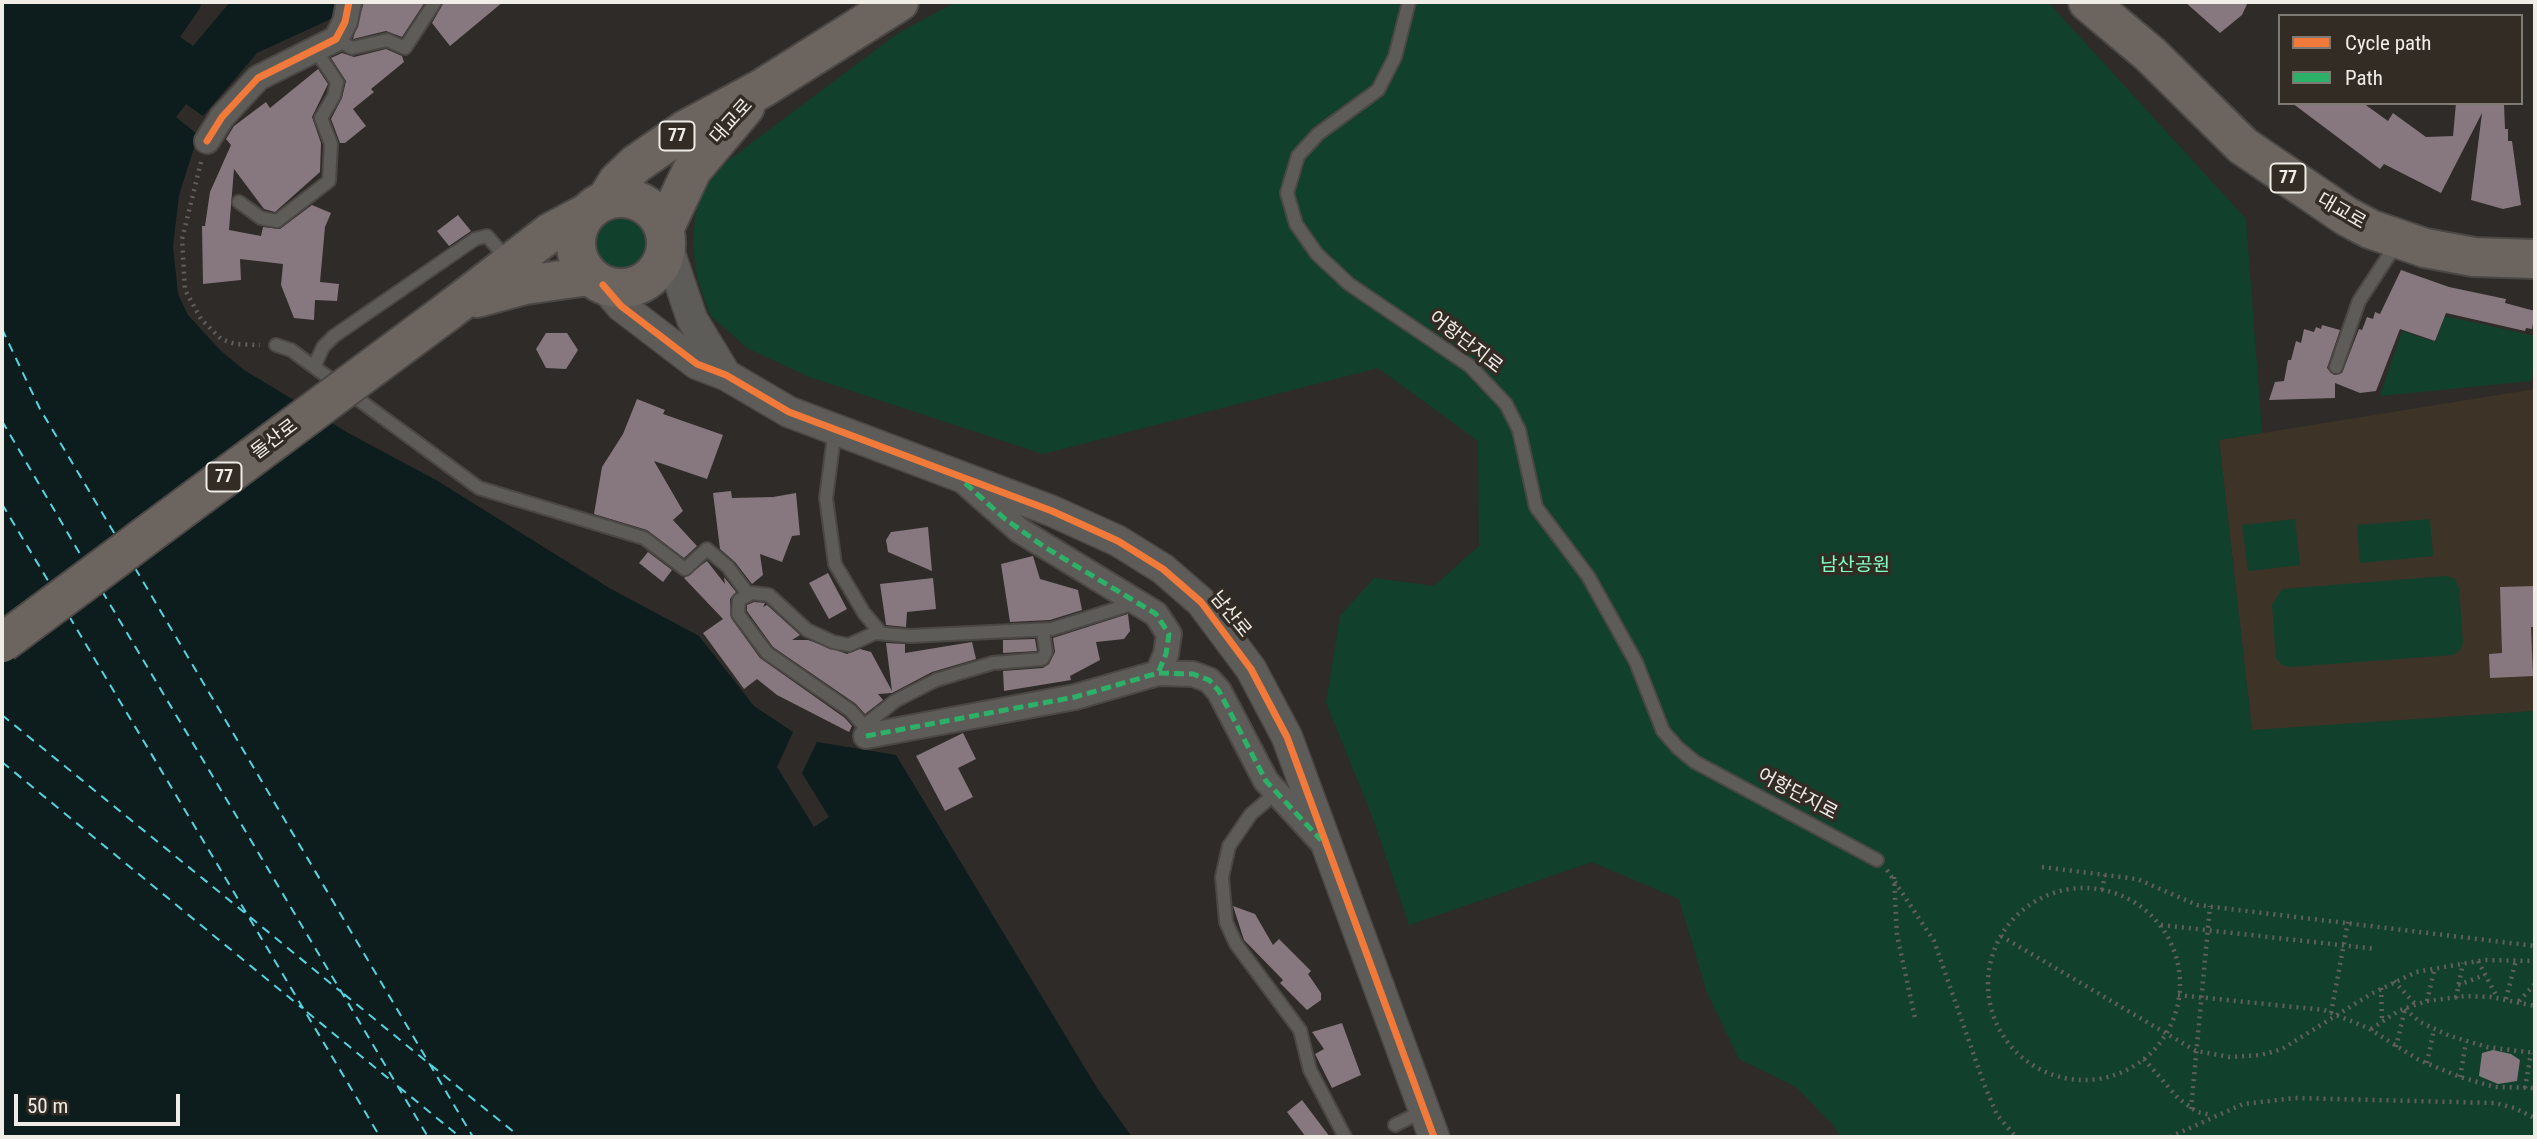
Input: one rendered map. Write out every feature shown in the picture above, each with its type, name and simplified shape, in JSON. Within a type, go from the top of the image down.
[{"type":"main road","name":"대교로","points":[[596,281],[581,265],[575,239],[596,207],[618,181],[655,150],[717,111],[761,89],[899,2]]},
{"type":"main road","name":"대교로","points":[[2088,2],[2151,55],[2243,145],[2334,210],[2370,229],[2399,240],[2474,257],[2535,259]]},
{"type":"main road","name":"대교로","points":[[451,309],[525,285],[596,281],[618,288],[646,280],[657,270],[664,257],[665,235],[692,170],[761,89]]},
{"type":"main road","points":[[596,207],[621,197],[641,203],[657,216],[665,235]]},
{"type":"main road","name":"대교로","points":[[451,309],[562,225],[596,207]]},
{"type":"main road","name":"돌산로","points":[[2,643],[451,309]]},
{"type":"street","points":[[207,141],[222,117],[258,78],[326,45],[345,22],[349,2]]},
{"type":"street","points":[[665,235],[689,313],[726,375]]},
{"type":"street","name":"남산로","points":[[596,281],[621,306],[697,364],[726,375],[789,412],[956,474],[1118,541],[1163,569],[1201,602],[1235,644],[1270,702],[1287,737],[1429,1124]]},
{"type":"street","points":[[956,474],[988,505],[1027,535],[1138,602],[1161,620],[1169,634],[1166,654],[1158,673]]},
{"type":"street","points":[[865,731],[1075,697],[1158,673],[1193,674],[1214,685],[1260,772],[1328,848]]},
{"type":"lane","points":[[239,202],[261,218],[277,220],[329,181],[331,144],[321,118],[334,96],[337,82],[326,45],[352,48],[387,40],[405,48],[435,2]]},
{"type":"lane","name":"어항단지로","points":[[1409,2],[1395,57],[1378,90],[1318,134],[1298,156],[1287,194],[1296,223],[1317,254],[1349,284],[1470,366],[1506,404],[1519,430],[1536,507],[1588,576],[1607,608],[1636,662],[1656,716],[1678,748],[1695,762],[1877,860]]},
{"type":"lane","points":[[314,367],[328,341],[475,239],[487,236],[511,263]]},
{"type":"lane","points":[[2336,367],[2359,301],[2399,240]]},
{"type":"lane","points":[[276,345],[291,350],[480,488],[644,538],[685,569],[707,549],[728,568],[748,594]]},
{"type":"lane","points":[[835,429],[826,498],[835,564],[864,614],[881,633]]},
{"type":"lane","points":[[1043,630],[1046,652],[1042,659],[993,663],[936,680],[895,701],[865,731],[843,705],[767,653],[736,609],[739,600],[748,594],[769,595],[807,630],[833,642],[849,645],[866,635],[881,633],[910,636],[1000,629],[1043,630],[1138,602]]},
{"type":"lane","points":[[1277,792],[1251,814],[1229,846],[1222,877],[1226,922],[1236,944],[1300,1030],[1310,1069],[1345,1137]]},
{"type":"lane","points":[[1395,1125],[1429,1124]]},
{"type":"path","points":[[207,141],[184,229],[182,257],[185,290],[201,319],[221,339],[235,344],[276,345]]},
{"type":"path","points":[[1877,860],[1894,877],[1934,942],[1997,1115],[2016,1137]]},
{"type":"path","points":[[2042,866],[2150,883],[2185,900],[2210,906],[2535,946]]},
{"type":"path","points":[[2102,890],[2105,875]]},
{"type":"path","points":[[1894,877],[1897,935],[1915,1018]]},
{"type":"path","points":[[2065,890],[2102,890],[2121,895],[2137,904],[2160,925],[2176,956],[2176,1012],[2166,1033],[2144,1059],[2116,1075],[2085,1081],[2053,1076],[2025,1061],[2003,1038],[1990,1009],[1987,977],[1995,946],[2012,919],[2038,899],[2065,890]]},
{"type":"path","points":[[2191,1109],[2210,906]]},
{"type":"path","points":[[2334,1014],[2348,922]]},
{"type":"path","points":[[2160,925],[2376,949]]},
{"type":"path","points":[[2001,936],[2196,1051],[2230,1057],[2272,1052],[2294,1042],[2334,1014],[2394,981],[2435,967],[2478,961],[2535,961]]},
{"type":"path","points":[[2506,999],[2516,960]]},
{"type":"path","points":[[2478,961],[2497,998]]},
{"type":"path","points":[[2456,998],[2463,963]]},
{"type":"path","points":[[2427,1001],[2435,967]]},
{"type":"path","points":[[2458,985],[2485,975]]},
{"type":"path","points":[[2394,981],[2416,1004]]},
{"type":"path","points":[[2519,1002],[2535,984]]},
{"type":"path","points":[[2381,988],[2382,1020]]},
{"type":"path","points":[[2178,995],[2334,1014],[2371,1029],[2396,1047],[2460,1077],[2495,1087],[2535,1088]]},
{"type":"path","points":[[2371,1029],[2382,1020],[2427,1001],[2497,998],[2535,1006]]},
{"type":"path","points":[[2405,1009],[2434,1029],[2466,1042],[2533,1053],[2525,1088]]},
{"type":"path","points":[[2396,1047],[2405,1009]]},
{"type":"path","points":[[2427,1063],[2434,1029]]},
{"type":"path","points":[[2460,1077],[2466,1042]]},
{"type":"path","points":[[2144,1059],[2191,1109],[2212,1116]]},
{"type":"path","points":[[2170,1137],[2243,1104],[2295,1098],[2495,1103],[2535,1118]]},
{"type":"shaded area","points":[[2,2],[201,2],[200,8],[180,37],[193,46],[230,2],[336,2],[333,18],[257,53],[203,116],[186,104],[176,117],[198,135],[179,195],[173,246],[178,294],[188,315],[220,350],[244,370],[350,434],[436,480],[611,589],[699,636],[754,706],[793,732],[777,767],[814,827],[829,817],[802,773],[817,742],[896,755],[1097,1088],[1132,1137],[2,1137]]},
{"type":"shaded area","points":[[2535,389],[2535,711],[2252,731],[2219,440]]},
{"type":"green space","name":"남산공원","points":[[956,2],[2048,2],[2246,219],[2262,433],[2219,440],[2252,730],[2535,711],[2535,1137],[1840,1137],[1835,1127],[1796,1087],[1739,1059],[1707,993],[1679,899],[1592,862],[1409,925],[1371,813],[1326,703],[1340,616],[1374,578],[1434,586],[1479,546],[1478,441],[1378,368],[1043,454],[809,377],[747,348],[710,315],[697,278],[693,245],[695,216],[703,190],[726,162],[898,33]]},
{"type":"green space","points":[[614,212],[626,212],[642,221],[649,231],[649,255],[642,265],[626,274],[614,274],[603,269],[594,260],[589,249],[589,237],[594,226],[603,217]]},
{"type":"green space","points":[[2445,316],[2535,336],[2532,381],[2380,396],[2402,331],[2436,342]]},
{"type":"green space","points":[[2295,519],[2300,565],[2248,571],[2242,525]]},
{"type":"green space","points":[[2430,519],[2433,556],[2360,563],[2357,525]]},
{"type":"green space","points":[[2446,576],[2455,579],[2459,588],[2463,642],[2460,650],[2453,655],[2290,667],[2282,665],[2276,658],[2272,605],[2282,589]]},
{"type":"building","points":[[364,2],[425,2],[402,37],[386,31],[353,39]]},
{"type":"building","points":[[444,2],[503,2],[450,46],[432,23]]},
{"type":"building","points":[[2185,2],[2248,2],[2242,15],[2220,33]]},
{"type":"building","points":[[386,49],[402,56],[404,62],[371,89],[374,92],[353,109],[366,126],[345,143],[340,143],[331,119],[342,98],[346,81],[331,58],[342,53],[354,57]]},
{"type":"building","points":[[318,69],[328,84],[312,117],[321,143],[320,172],[275,212],[264,209],[234,169],[229,230],[261,236],[263,227],[280,229],[312,205],[331,213],[325,227],[320,282],[339,284],[337,301],[315,300],[314,320],[294,318],[281,285],[283,264],[240,259],[241,280],[203,284],[202,226],[205,226],[210,192],[231,145],[226,139],[234,126],[266,102],[270,108]]},
{"type":"building","points":[[2295,105],[2366,105],[2388,121],[2393,113],[2426,137],[2453,136],[2456,105],[2504,105],[2505,129],[2508,129],[2508,141],[2512,141],[2521,205],[2503,209],[2471,200],[2482,113],[2441,193],[2384,164],[2380,169]]},
{"type":"building","points":[[458,215],[471,231],[449,246],[437,231]]},
{"type":"building","points":[[2401,270],[2449,287],[2506,299],[2505,303],[2535,311],[2532,329],[2526,328],[2525,331],[2446,313],[2435,341],[2400,329],[2376,391],[2360,393],[2335,383],[2335,398],[2269,400],[2275,382],[2284,381],[2288,360],[2291,360],[2296,341],[2301,343],[2304,329],[2314,332],[2316,327],[2321,329],[2322,325],[2340,330],[2327,368],[2334,375],[2342,373],[2359,329],[2362,330],[2367,317],[2373,319],[2375,312],[2380,314]]},
{"type":"building","points":[[546,333],[567,333],[578,350],[566,369],[546,368],[536,349]]},
{"type":"building","points":[[637,399],[665,410],[663,414],[723,435],[707,479],[654,461],[683,511],[673,520],[697,546],[684,558],[647,530],[594,514],[602,467],[623,434]]},
{"type":"building","points":[[731,491],[732,498],[773,497],[796,493],[800,535],[792,536],[782,562],[760,554],[763,575],[752,584],[735,562],[720,549],[713,493]]},
{"type":"building","points":[[928,527],[932,571],[888,552],[886,540],[891,532]]},
{"type":"building","points":[[648,552],[672,570],[663,582],[639,563]]},
{"type":"building","points":[[1033,556],[1040,579],[1078,590],[1082,610],[1050,620],[1010,622],[1001,564]]},
{"type":"building","points":[[707,561],[725,584],[724,577],[736,592],[730,599],[731,618],[760,658],[845,718],[852,726],[849,732],[777,695],[757,679],[744,689],[703,633],[723,619],[684,578]]},
{"type":"building","points":[[828,573],[847,609],[829,619],[809,583]]},
{"type":"building","points":[[933,578],[936,609],[907,612],[906,627],[886,625],[880,584]]},
{"type":"building","points":[[2535,586],[2535,627],[2531,627],[2533,676],[2490,678],[2489,654],[2502,653],[2500,587]]},
{"type":"building","points":[[754,602],[765,603],[763,607],[767,605],[800,635],[792,640],[808,640],[847,654],[860,649],[871,652],[892,691],[886,643],[905,644],[905,653],[972,642],[976,659],[932,672],[892,693],[878,694],[883,700],[865,714],[856,704],[773,647],[747,611],[747,605]]},
{"type":"building","points":[[1128,614],[1130,631],[1124,639],[1096,642],[1100,660],[1070,676],[1071,680],[1004,691],[1003,671],[1043,668],[1049,664],[1055,652],[1053,638]]},
{"type":"building","points":[[1035,639],[1037,651],[1003,653],[1003,640]]},
{"type":"building","points":[[963,733],[976,759],[958,768],[973,797],[945,811],[916,756]]},
{"type":"building","points":[[1233,906],[1255,914],[1273,945],[1279,939],[1311,971],[1308,974],[1321,993],[1321,1000],[1307,1010],[1280,983],[1283,980],[1244,940]]},
{"type":"building","points":[[1342,1023],[1361,1075],[1332,1088],[1315,1054],[1324,1049],[1312,1032]]},
{"type":"building","points":[[2493,1050],[2511,1054],[2520,1060],[2517,1081],[2498,1084],[2479,1076],[2482,1053]]},
{"type":"building","points":[[1302,1100],[1330,1137],[1306,1137],[1287,1112]]},
{"type":"ferry route","points":[[2,329],[40,409],[116,536]]},
{"type":"ferry route","points":[[2,421],[83,559]]},
{"type":"ferry route","points":[[2,504],[50,584]]},
{"type":"ferry route","points":[[135,568],[473,1137]]},
{"type":"ferry route","points":[[102,591],[428,1137]]},
{"type":"ferry route","points":[[69,616],[380,1137]]},
{"type":"ferry route","points":[[2,715],[245,913]]},
{"type":"ferry route","points":[[2,762],[302,1008]]},
{"type":"ferry route","points":[[250,917],[340,991]]},
{"type":"ferry route","points":[[344,994],[427,1062]]},
{"type":"ferry route","points":[[307,1012],[394,1083]]},
{"type":"ferry route","points":[[431,1065],[520,1137]]},
{"type":"ferry route","points":[[399,1087],[460,1137]]},
{"type":"marked path","points":[[965,483],[1005,519],[1043,546],[1156,614],[1169,634],[1166,654],[1158,673]]},
{"type":"marked path","points":[[866,736],[1075,697],[1158,673],[1193,674],[1209,680],[1219,691],[1266,781],[1321,840]]},
{"type":"cycle path","points":[[207,141],[222,117],[258,78],[336,39],[345,22],[349,2]]},
{"type":"cycle path","points":[[603,285],[621,306],[697,364],[726,375],[789,412],[1052,511],[1118,541],[1163,569],[1201,602],[1251,669],[1287,737],[1434,1137]]}]
